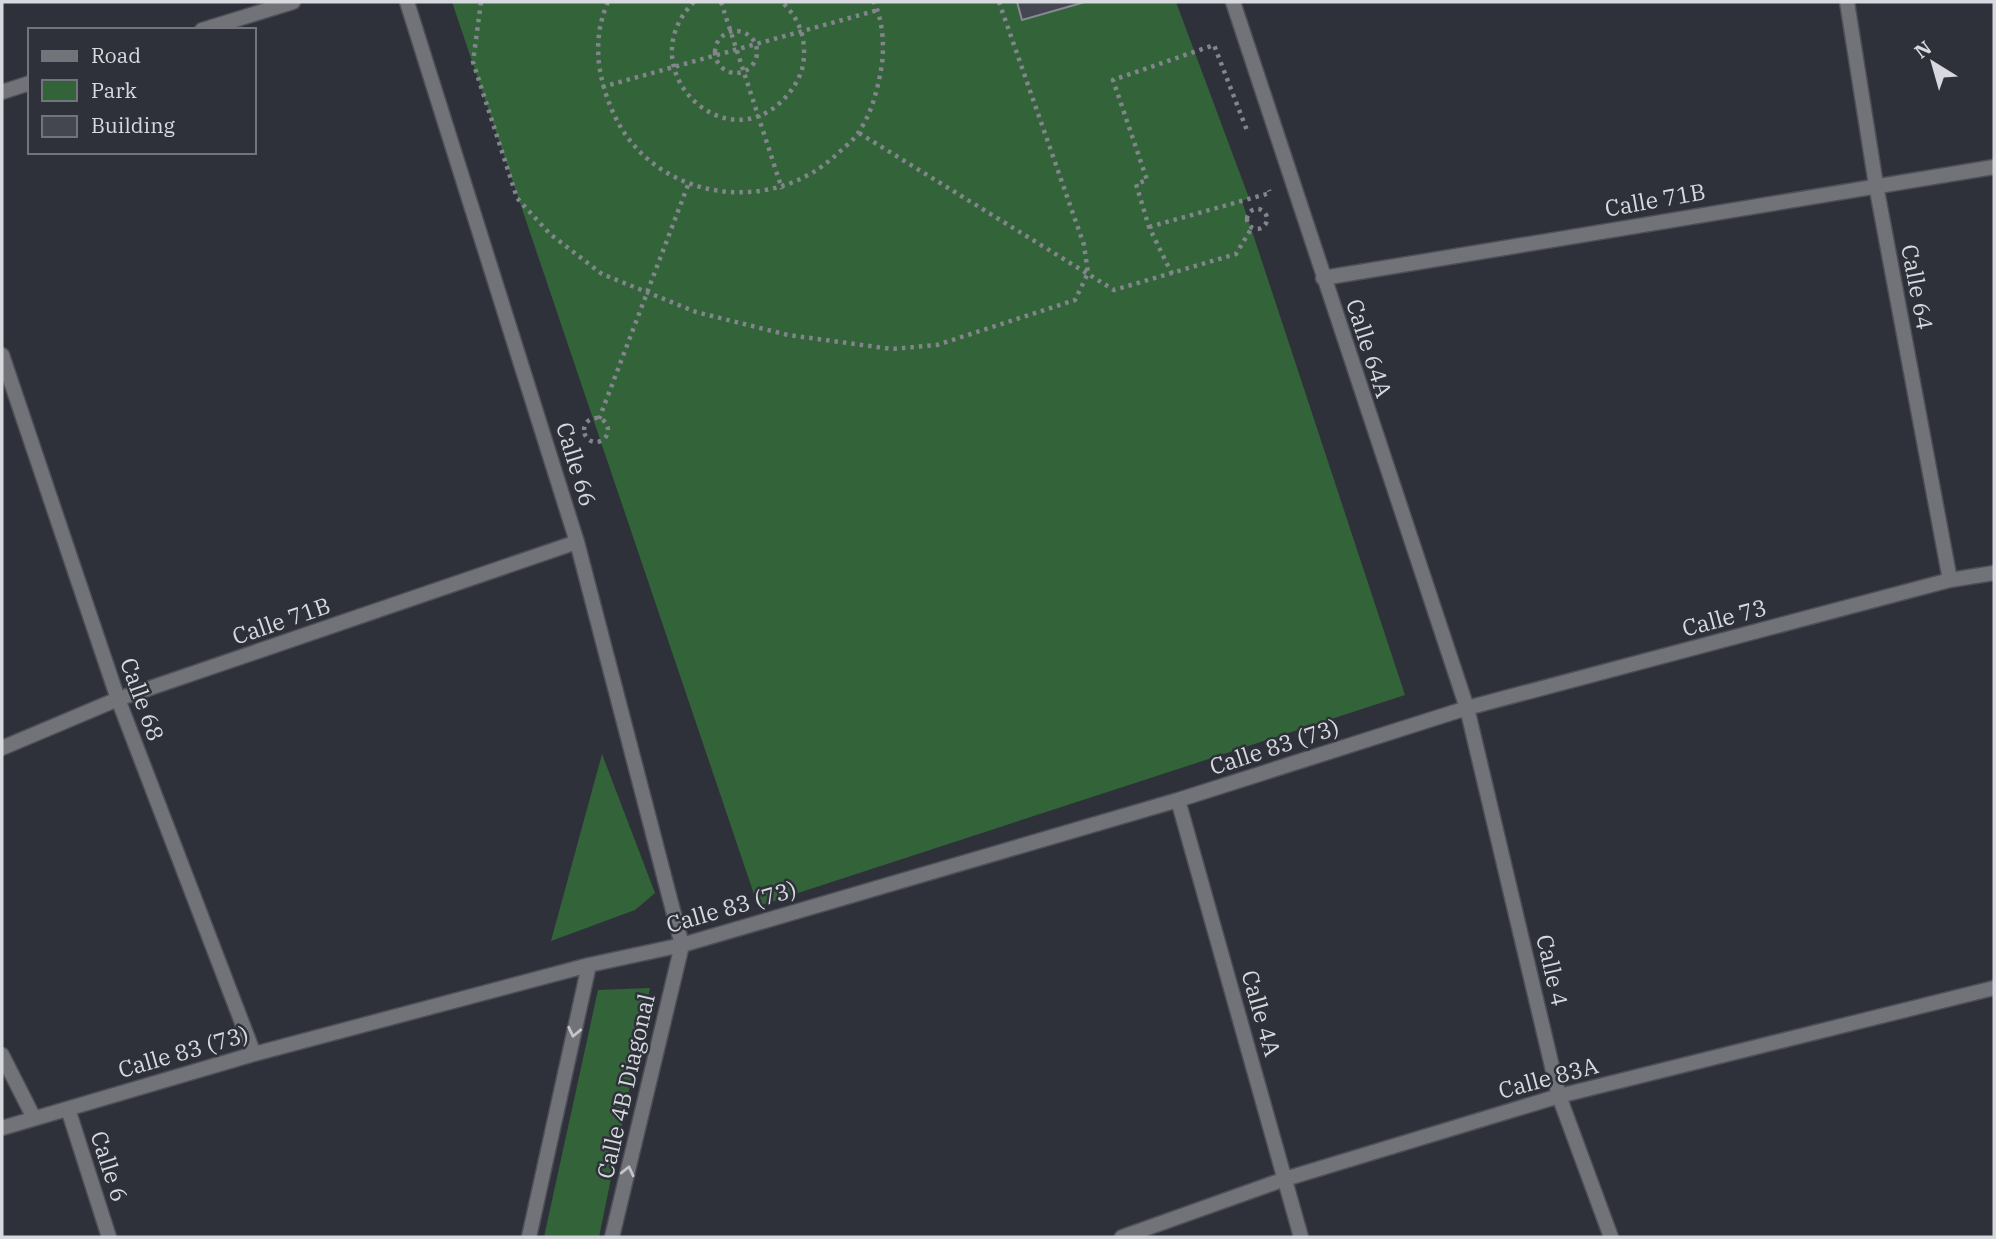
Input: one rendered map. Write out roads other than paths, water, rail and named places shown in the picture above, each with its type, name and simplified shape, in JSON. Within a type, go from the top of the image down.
[{"type":"street","points":[[208,28],[293,2]]},
{"type":"street","name":"Calle 66","points":[[408,2],[577,542],[682,945]]},
{"type":"street","name":"Calle 64A","points":[[1233,2],[1466,708]]},
{"type":"street","name":"Calle 64","points":[[1847,2],[1876,185],[1950,580]]},
{"type":"street","points":[[2,92],[28,84]]},
{"type":"street","name":"Calle 71B","points":[[1323,278],[1994,167]]},
{"type":"street","name":"Calle 68","points":[[2,355],[118,699],[254,1054]]},
{"type":"street","name":"Calle 71B","points":[[2,748],[118,699],[577,542]]},
{"type":"street","name":"Calle 73","points":[[1466,708],[1950,580],[1994,573]]},
{"type":"street","name":"Calle 83 (73)","points":[[2,1128],[254,1054],[589,965],[682,945],[1178,800],[1466,708]]},
{"type":"street","name":"Calle 4","points":[[1466,708],[1559,1096],[1611,1237]]},
{"type":"street","name":"Calle 4A","points":[[1178,800],[1301,1237]]},
{"type":"street","name":"Calle 4B Diagonal","points":[[612,1237],[682,945]]},
{"type":"street","points":[[529,1237],[589,965]]},
{"type":"street","name":"Calle 83A","points":[[1122,1237],[1285,1179],[1559,1096],[1994,988]]},
{"type":"street","points":[[2,1055],[34,1118]]},
{"type":"street","name":"Calle 6","points":[[68,1109],[109,1237]]}]
